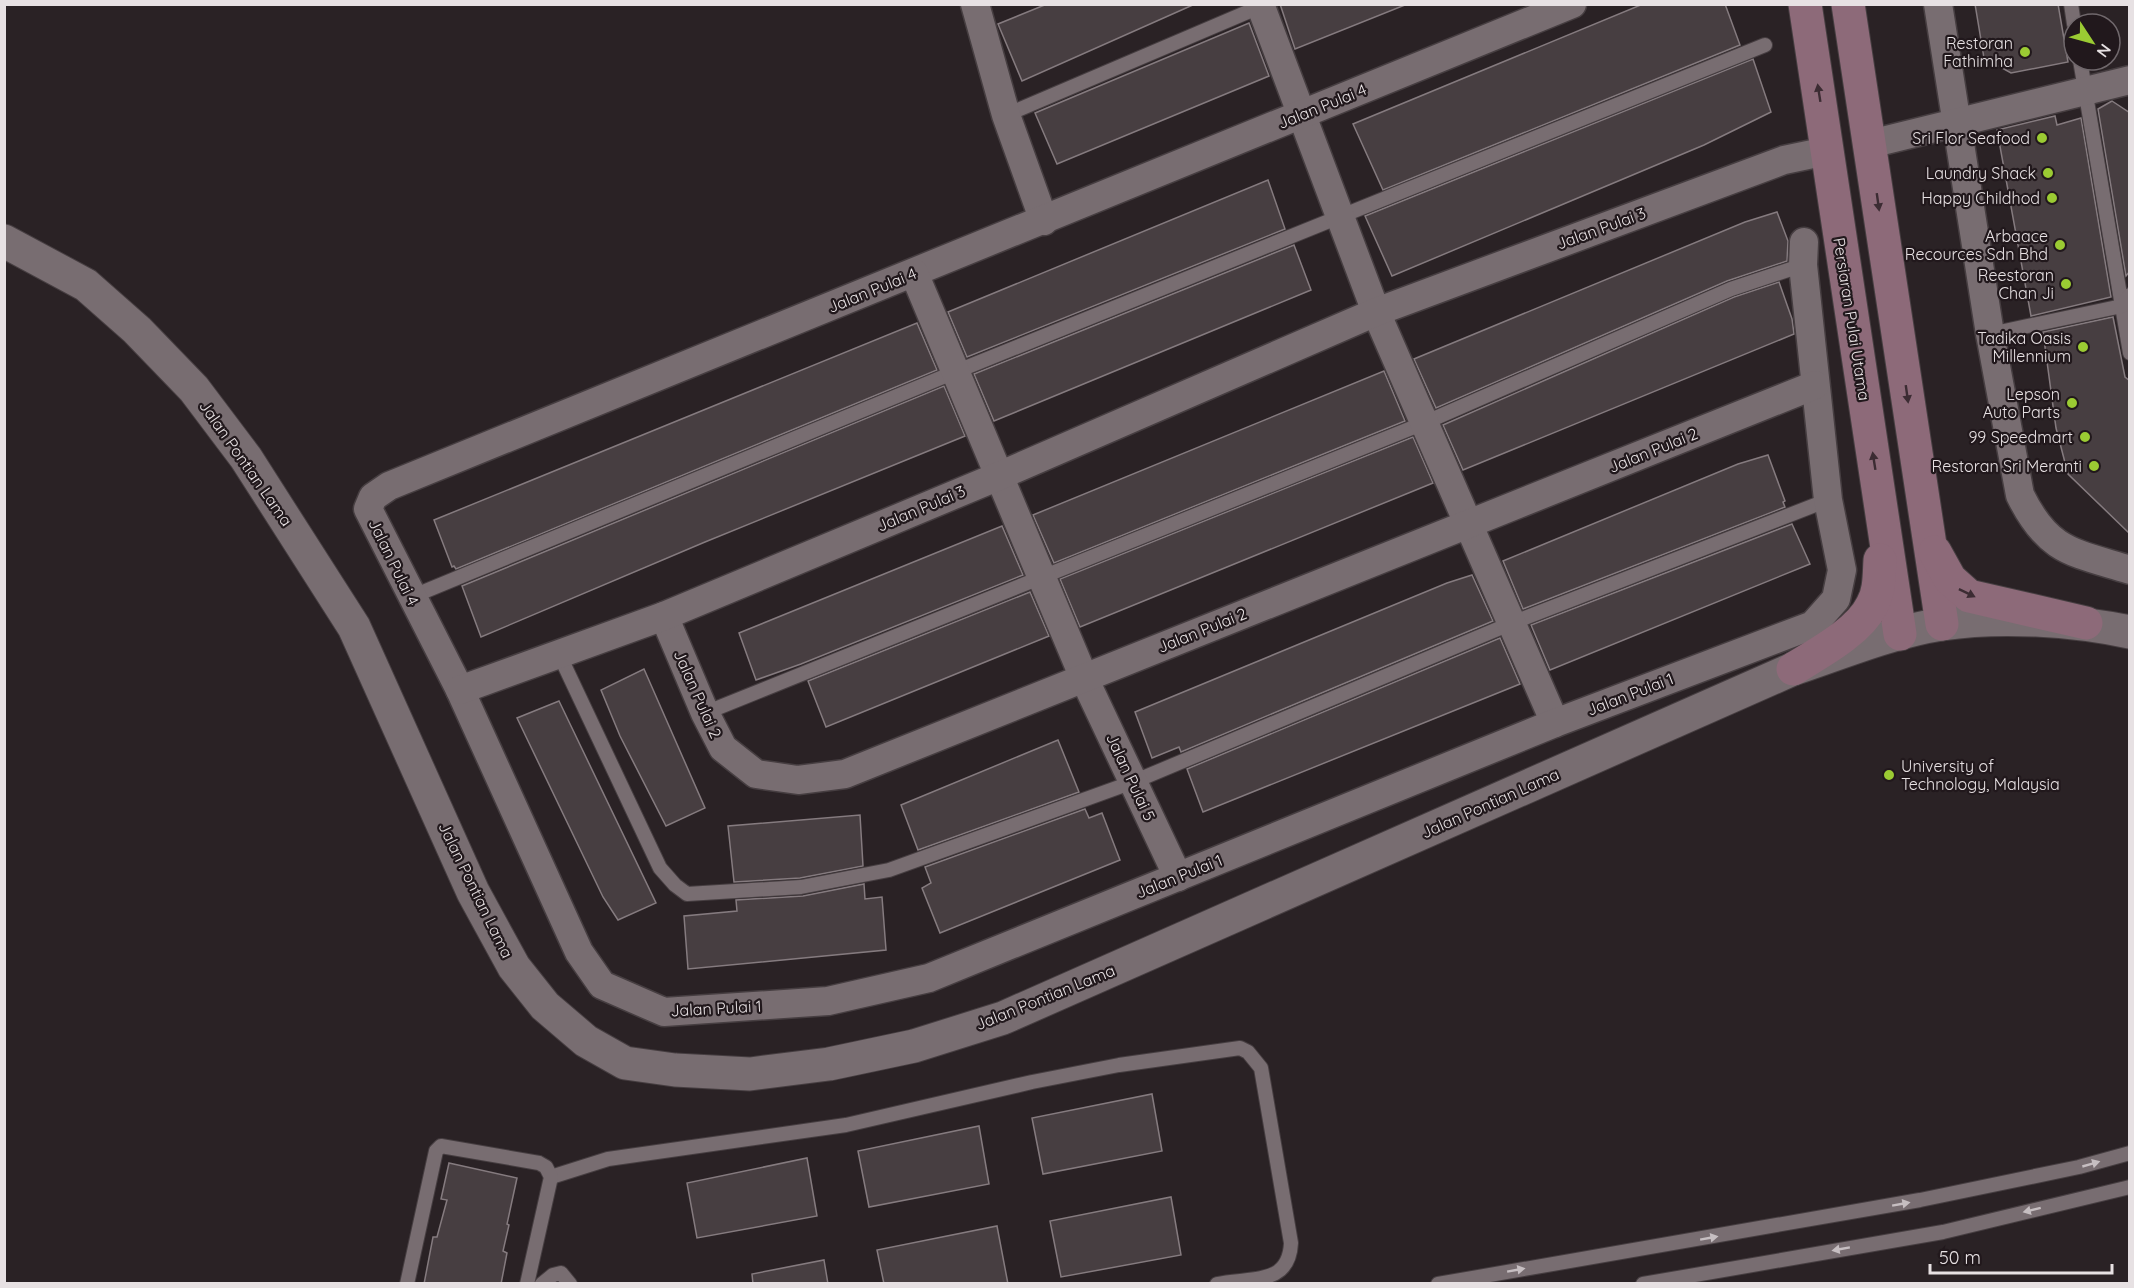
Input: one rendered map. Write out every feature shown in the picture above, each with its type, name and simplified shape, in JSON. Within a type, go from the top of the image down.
[{"type":"main road","name":"Persiaran Pulai Utama","points":[[1805,4],[1900,634]]},
{"type":"main road","points":[[1848,4],[1942,624]]},
{"type":"main road","points":[[1827,151],[1870,144]]},
{"type":"main road","points":[[1793,669],[1839,640],[1872,607],[1878,589],[1883,519]]},
{"type":"main road","points":[[1927,528],[1938,561],[1956,588],[1970,596],[2086,623]]},
{"type":"street","name":"Jalan Pulai 4","points":[[460,690],[368,509],[373,497],[389,486],[1572,4]]},
{"type":"street","points":[[1938,4],[1990,334],[2020,495],[2032,519],[2052,542],[2078,554],[2130,570]]},
{"type":"street","points":[[977,5],[1006,115],[1044,221]]},
{"type":"street","points":[[1262,5],[1376,312],[1555,723]]},
{"type":"street","points":[[1870,144],[2130,80]]},
{"type":"street","name":"Jalan Pulai 3","points":[[460,690],[664,616],[999,476],[1376,312],[1784,160],[1827,151]]},
{"type":"street","name":"Jalan Pontian Lama","points":[[4,241],[86,285],[137,330],[195,389],[246,458],[354,627],[474,892],[514,966],[545,1006],[586,1041],[626,1063],[675,1070],[750,1074],[829,1064],[903,1048],[1003,1018],[1793,669],[1900,634],[1942,624],[2001,621],[2086,623],[2130,632]]},
{"type":"street","name":"Jalan Pulai 1","points":[[460,690],[579,952],[602,986],[664,1012],[828,1001],[929,978],[1555,723],[1814,625],[1836,599],[1842,570],[1828,500],[1815,385],[1804,253]]},
{"type":"street","name":"Jalan Pulai 5","points":[[914,273],[1084,678],[1178,877]]},
{"type":"street","name":"Jalan Pulai 2","points":[[664,616],[705,713],[723,748],[756,774],[798,780],[845,774],[1815,385]]},
{"type":"lane","points":[[1006,115],[1262,5]]},
{"type":"lane","points":[[411,597],[955,372],[1765,45]]},
{"type":"lane","points":[[2082,72],[2126,301],[2130,353]]},
{"type":"lane","points":[[705,713],[1424,423],[1731,290],[1804,253]]},
{"type":"lane","points":[[1990,334],[2126,301]]},
{"type":"lane","points":[[559,654],[660,868],[675,885],[687,894],[801,887],[890,870],[1133,782],[1512,623],[1828,500]]},
{"type":"lane","points":[[551,1177],[608,1159],[846,1125],[1065,1076],[1240,1048],[1248,1052],[1261,1068],[1291,1243],[1290,1260],[1282,1271],[1273,1274],[1217,1284]]},
{"type":"lane","points":[[407,1284],[436,1151],[441,1146],[540,1163],[546,1167],[551,1177],[526,1284]]},
{"type":"lane","points":[[1438,1284],[1908,1203],[2079,1167],[2130,1153]]},
{"type":"lane","points":[[1643,1284],[1943,1232],[2130,1187]]},
{"type":"lane","points":[[542,1284],[553,1275],[561,1273],[570,1284]]},
{"type":"building","points":[[1047,4],[1195,4],[1022,81],[998,24]]},
{"type":"building","points":[[1280,4],[1405,4],[1405,5],[1295,49]]},
{"type":"building","points":[[1643,4],[1725,4],[1740,45],[1383,190],[1353,124]]},
{"type":"building","points":[[1975,4],[2058,4],[2062,27],[2062,63],[2011,73],[1984,58]]},
{"type":"building","points":[[1249,23],[1269,76],[1057,164],[1035,113]]},
{"type":"building","points":[[1753,59],[1771,112],[1704,145],[1392,276],[1365,216]]},
{"type":"building","points":[[2112,101],[2130,113],[2130,271],[2126,276],[2098,109]]},
{"type":"building","points":[[2055,116],[2057,125],[2081,118],[2111,297],[2031,316],[1997,130]]},
{"type":"building","points":[[1268,180],[1285,229],[967,357],[948,312]]},
{"type":"building","points":[[1777,212],[1788,241],[1787,261],[1727,281],[1436,408],[1414,359],[1745,222]]},
{"type":"building","points":[[1294,245],[1311,290],[994,421],[974,374]]},
{"type":"building","points":[[1779,282],[1792,319],[1794,334],[1463,470],[1443,425],[1734,297]]},
{"type":"building","points":[[2113,317],[2125,377],[2130,381],[2130,534],[2068,474],[2056,428],[2043,332]]},
{"type":"building","points":[[917,323],[937,370],[456,569],[452,567],[434,520]]},
{"type":"building","points":[[1384,371],[1405,421],[1054,563],[1033,515]]},
{"type":"building","points":[[944,386],[965,436],[705,542],[481,637],[462,586]]},
{"type":"building","points":[[1413,437],[1433,483],[1080,627],[1060,579]]},
{"type":"building","points":[[1768,455],[1785,501],[1783,502],[1785,507],[1523,609],[1503,561],[1738,464]]},
{"type":"building","points":[[1792,524],[1810,564],[1550,670],[1531,625]]},
{"type":"building","points":[[1002,526],[1023,575],[756,680],[739,633]]},
{"type":"building","points":[[1472,575],[1493,621],[1181,752],[1179,747],[1152,758],[1135,712],[1447,583]]},
{"type":"building","points":[[1030,592],[1049,636],[826,727],[808,681]]},
{"type":"building","points":[[1500,638],[1520,684],[1203,812],[1187,769]]},
{"type":"building","points":[[644,669],[705,808],[666,826],[620,736],[601,690]]},
{"type":"building","points":[[559,701],[656,903],[618,920],[603,897],[517,718]]},
{"type":"building","points":[[1058,740],[1079,792],[918,850],[901,805]]},
{"type":"building","points":[[1085,809],[1089,818],[1102,813],[1120,860],[940,933],[922,888],[931,883],[925,867]]},
{"type":"building","points":[[860,815],[863,866],[800,878],[734,882],[728,826]]},
{"type":"building","points":[[864,884],[865,899],[882,897],[886,950],[688,969],[684,916],[737,911],[736,900],[803,896]]},
{"type":"building","points":[[1152,1094],[1162,1151],[1043,1174],[1032,1118]]},
{"type":"building","points":[[979,1126],[989,1184],[869,1207],[858,1151]]},
{"type":"building","points":[[807,1158],[817,1216],[697,1238],[687,1183]]},
{"type":"building","points":[[449,1163],[517,1178],[507,1224],[509,1225],[503,1251],[507,1253],[501,1284],[424,1284],[433,1237],[437,1237],[447,1200],[441,1199]]},
{"type":"building","points":[[1171,1197],[1181,1255],[1061,1277],[1050,1221]]},
{"type":"building","points":[[997,1226],[1008,1284],[884,1284],[877,1250]]},
{"type":"building","points":[[824,1260],[828,1284],[753,1284],[752,1274]]},
{"type":"place","name":"Restoran Fathimha","points":[[2025,52]]},
{"type":"place","name":"Sri Flor Seafood","points":[[2042,138]]},
{"type":"place","name":"Laundry Shack","points":[[2048,173]]},
{"type":"place","name":"Happy Childhod","points":[[2052,198]]},
{"type":"place","name":"Arbaace Recources Sdn Bhd","points":[[2060,245]]},
{"type":"place","name":"Reestoran Chan Ji","points":[[2066,284]]},
{"type":"place","name":"Tadika Oasis Millennium","points":[[2083,347]]},
{"type":"place","name":"Lepson Auto Parts","points":[[2072,403]]},
{"type":"place","name":"99 Speedmart","points":[[2085,437]]},
{"type":"place","name":"Restoran Sri Meranti","points":[[2094,466]]},
{"type":"place","name":"University of Technology, Malaysia","points":[[1889,775]]}]
